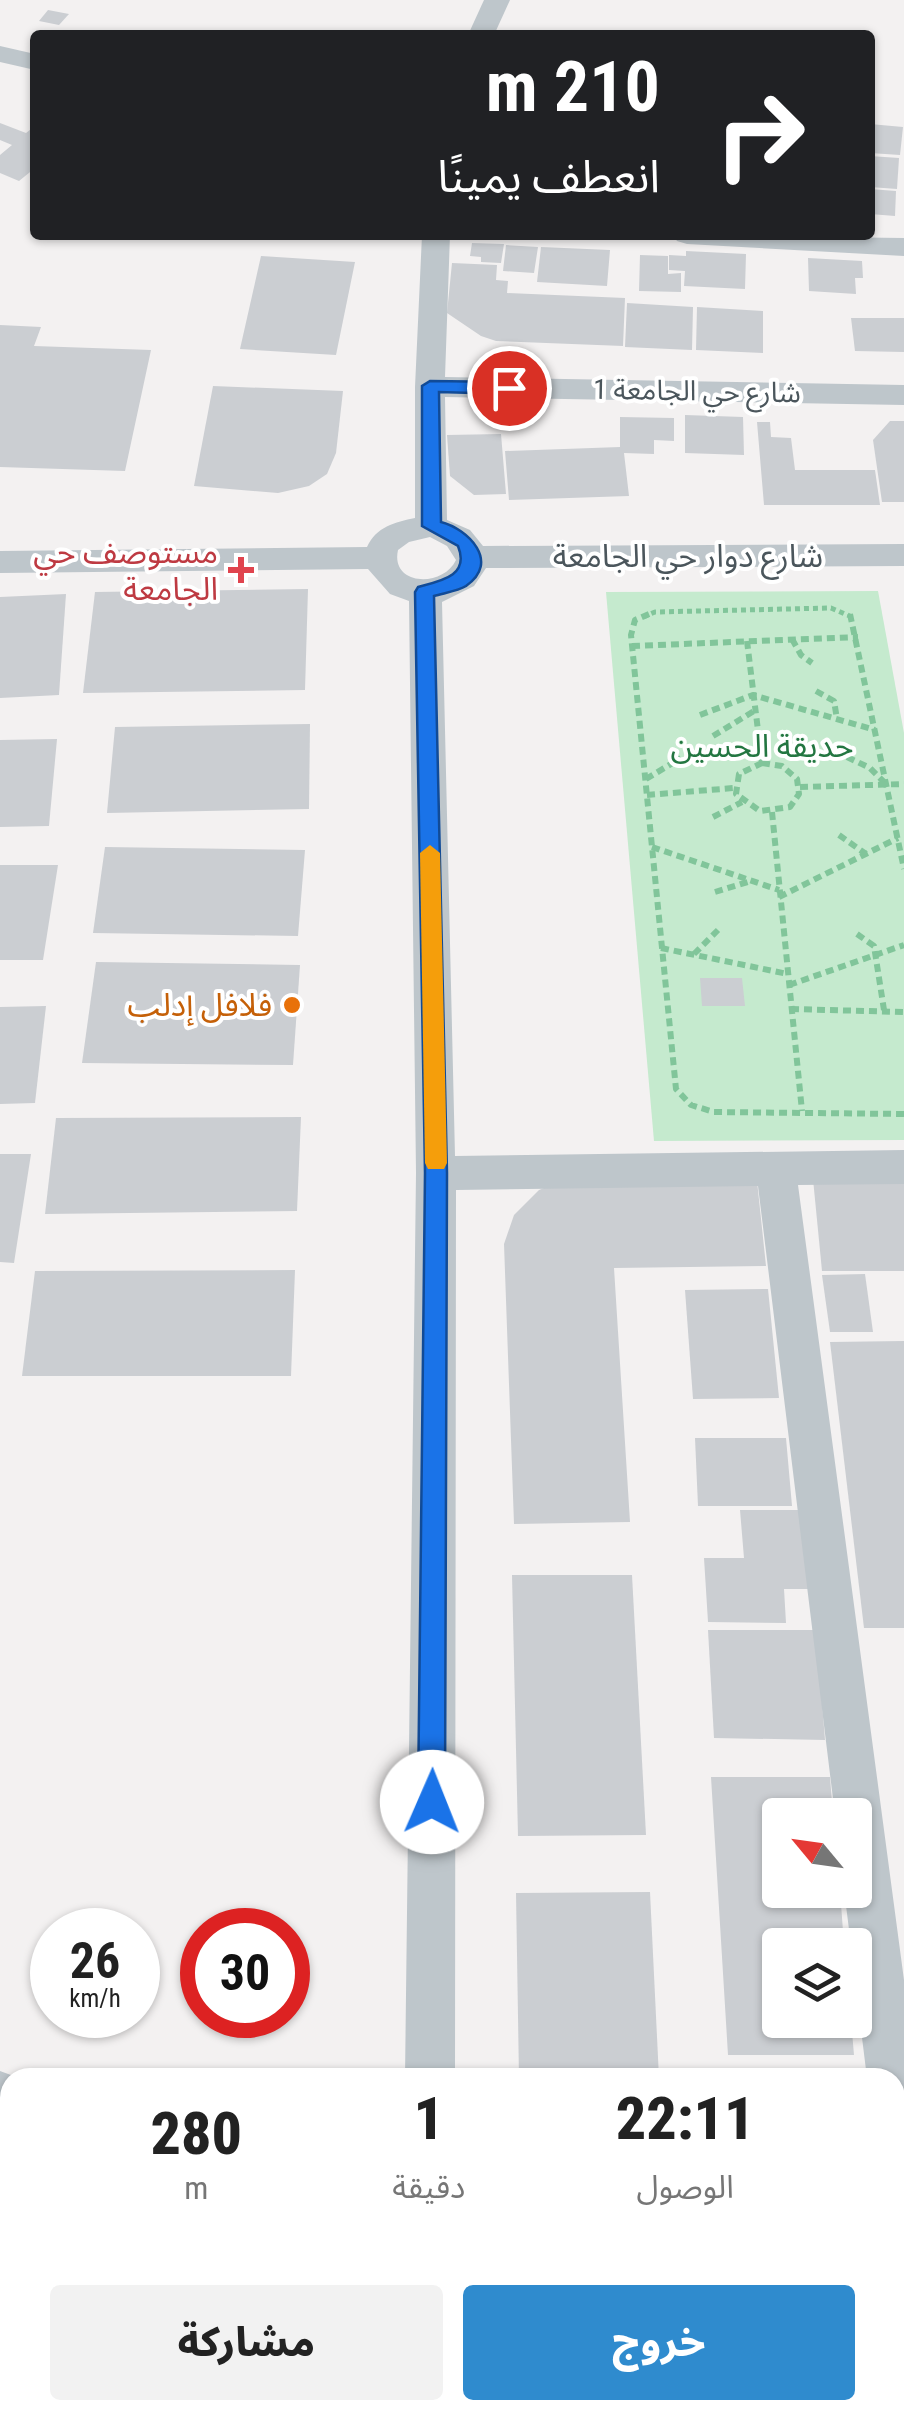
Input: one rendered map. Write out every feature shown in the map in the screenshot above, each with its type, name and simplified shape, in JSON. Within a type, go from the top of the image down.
[{"type":"street","points":[[482,30],[497,0]]},
{"type":"street","points":[[0,54],[30,61]]},
{"type":"street","points":[[432,526],[430,386],[436,240]]},
{"type":"street","points":[[786,240],[904,246]]},
{"type":"street","name":"شارع حي الجامعة 1","points":[[430,386],[904,395]]},
{"type":"street","points":[[432,526],[452,531],[466,542],[472,557],[468,571],[458,582],[425,592],[391,582],[381,571],[378,558],[382,545],[394,534],[432,526]]},
{"type":"street","name":"شارع دوار حي الجامعة","points":[[472,557],[904,555]]},
{"type":"street","points":[[0,562],[378,558]]},
{"type":"street","points":[[425,592],[436,1173],[430,2068]]},
{"type":"street","points":[[436,1173],[904,1167]]},
{"type":"street","points":[[776,1170],[892,2068]]},
{"type":"path","points":[[904,868],[898,838],[900,826],[887,785],[852,616],[839,609],[655,612],[635,620],[631,627],[632,646],[674,1079],[682,1098],[714,1112],[904,1114]]},
{"type":"path","points":[[632,646],[858,637]]},
{"type":"path","points":[[792,639],[812,663]]},
{"type":"path","points":[[747,642],[762,763]]},
{"type":"path","points":[[816,690],[834,700],[837,719]]},
{"type":"path","points":[[700,715],[754,695],[875,730]]},
{"type":"path","points":[[713,736],[755,710]]},
{"type":"path","points":[[847,757],[870,768],[887,785]]},
{"type":"path","points":[[645,780],[680,758]]},
{"type":"path","points":[[734,788],[744,769],[762,763],[791,772],[800,787]]},
{"type":"path","points":[[800,787],[904,784]]},
{"type":"path","points":[[734,788],[742,802],[772,812],[790,807],[800,787]]},
{"type":"path","points":[[647,795],[734,788]]},
{"type":"path","points":[[713,817],[742,802]]},
{"type":"path","points":[[772,812],[802,1111]]},
{"type":"path","points":[[839,836],[866,854]]},
{"type":"path","points":[[652,846],[779,893],[898,838]]},
{"type":"path","points":[[715,892],[752,880]]},
{"type":"path","points":[[694,954],[718,930]]},
{"type":"path","points":[[858,934],[874,946],[884,1010]]},
{"type":"path","points":[[789,985],[904,945]]},
{"type":"path","points":[[662,948],[788,974]]},
{"type":"path","points":[[791,1010],[904,1012]]},
{"type":"green space","name":"حديقة الحسين","points":[[878,591],[904,733],[904,1140],[654,1141],[606,592]]},
{"type":"building","points":[[48,10],[69,14],[59,25],[39,21]]},
{"type":"building","points":[[0,123],[26,133],[30,130],[30,172],[19,181],[0,173],[0,155],[12,145],[0,140]]},
{"type":"building","points":[[875,124],[903,127],[900,155],[875,153]]},
{"type":"building","points":[[875,156],[899,158],[897,189],[875,187]]},
{"type":"building","points":[[875,189],[896,191],[895,216],[875,214]]},
{"type":"building","points":[[472,243],[504,244],[501,263],[481,262],[481,257],[470,256]]},
{"type":"building","points":[[506,245],[538,247],[534,273],[503,271]]},
{"type":"building","points":[[541,247],[610,250],[607,286],[537,282]]},
{"type":"building","points":[[686,251],[746,254],[745,289],[684,286],[685,271],[669,270],[669,255],[686,256]]},
{"type":"building","points":[[640,255],[668,256],[668,274],[681,273],[681,292],[639,291]]},
{"type":"building","points":[[261,256],[355,262],[336,355],[240,349]]},
{"type":"building","points":[[808,258],[862,261],[863,278],[855,278],[856,294],[809,291]]},
{"type":"building","points":[[452,263],[497,265],[496,280],[508,281],[507,293],[625,298],[623,346],[496,341],[481,336],[447,313]]},
{"type":"building","points":[[627,303],[693,307],[692,350],[625,347]]},
{"type":"building","points":[[697,307],[763,311],[763,353],[696,350]]},
{"type":"building","points":[[851,318],[904,318],[904,352],[855,351]]},
{"type":"building","points":[[0,325],[41,327],[34,346],[151,350],[125,471],[0,467]]},
{"type":"building","points":[[213,386],[343,391],[336,453],[327,474],[309,486],[278,493],[194,486]]},
{"type":"building","points":[[685,415],[743,417],[744,455],[685,453]]},
{"type":"building","points":[[620,417],[674,418],[674,441],[654,440],[654,454],[624,453],[629,496],[509,500],[505,451],[620,447]]},
{"type":"building","points":[[890,421],[904,421],[904,502],[882,502],[873,440]]},
{"type":"building","points":[[757,422],[770,422],[771,437],[791,438],[795,470],[875,470],[880,505],[764,505]]},
{"type":"building","points":[[501,434],[506,494],[474,495],[450,476],[447,435]]},
{"type":"building","points":[[308,589],[305,690],[83,693],[95,592]]},
{"type":"building","points":[[66,594],[59,695],[0,698],[0,597]]},
{"type":"building","points":[[310,724],[309,809],[107,813],[115,727]]},
{"type":"building","points":[[57,739],[49,826],[0,827],[0,740]]},
{"type":"building","points":[[105,847],[305,850],[298,936],[93,933]]},
{"type":"building","points":[[0,865],[58,865],[43,960],[0,960]]},
{"type":"building","points":[[96,962],[300,965],[293,1065],[82,1063]]},
{"type":"building","points":[[700,978],[742,978],[745,1006],[702,1006]]},
{"type":"building","points":[[46,1006],[35,1103],[0,1104],[0,1007]]},
{"type":"building","points":[[301,1117],[297,1211],[45,1214],[56,1118]]},
{"type":"building","points":[[0,1154],[31,1154],[14,1263],[0,1262]]},
{"type":"building","points":[[813,1179],[904,1179],[904,1271],[822,1271]]},
{"type":"building","points":[[757,1181],[766,1266],[614,1268],[630,1522],[514,1524],[504,1244],[514,1215],[539,1190],[554,1184]]},
{"type":"building","points":[[295,1270],[291,1376],[22,1376],[35,1271]]},
{"type":"building","points":[[865,1274],[873,1332],[830,1332],[822,1275]]},
{"type":"building","points":[[768,1289],[779,1398],[693,1399],[685,1290]]},
{"type":"building","points":[[904,1341],[904,1628],[864,1628],[830,1342]]},
{"type":"building","points":[[695,1438],[786,1438],[792,1506],[698,1506]]},
{"type":"building","points":[[740,1510],[806,1510],[814,1589],[784,1589],[786,1623],[708,1622],[704,1558],[744,1558]]},
{"type":"building","points":[[512,1575],[632,1575],[646,1835],[518,1836]]},
{"type":"building","points":[[708,1630],[816,1630],[825,1740],[714,1738]]},
{"type":"building","points":[[711,1777],[830,1777],[832,1798],[762,1798],[762,1908],[841,1908],[843,1928],[762,1928],[762,2038],[853,2038],[854,2055],[728,2055]]},
{"type":"building","points":[[650,1892],[659,2068],[519,2068],[516,1893]]},
{"type":"slow traffic","points":[[430,853],[436,1163]]},
{"type":"place","name":"مستوصف حي الجامعة","points":[[241,570]]},
{"type":"place","name":"فلافل إدلب","points":[[292,1005]]},
{"type":"route","points":[[432,1802],[436,1173],[425,592],[442,590],[458,582],[468,571],[472,557],[466,542],[452,531],[432,526],[430,386],[509,388]]}]
